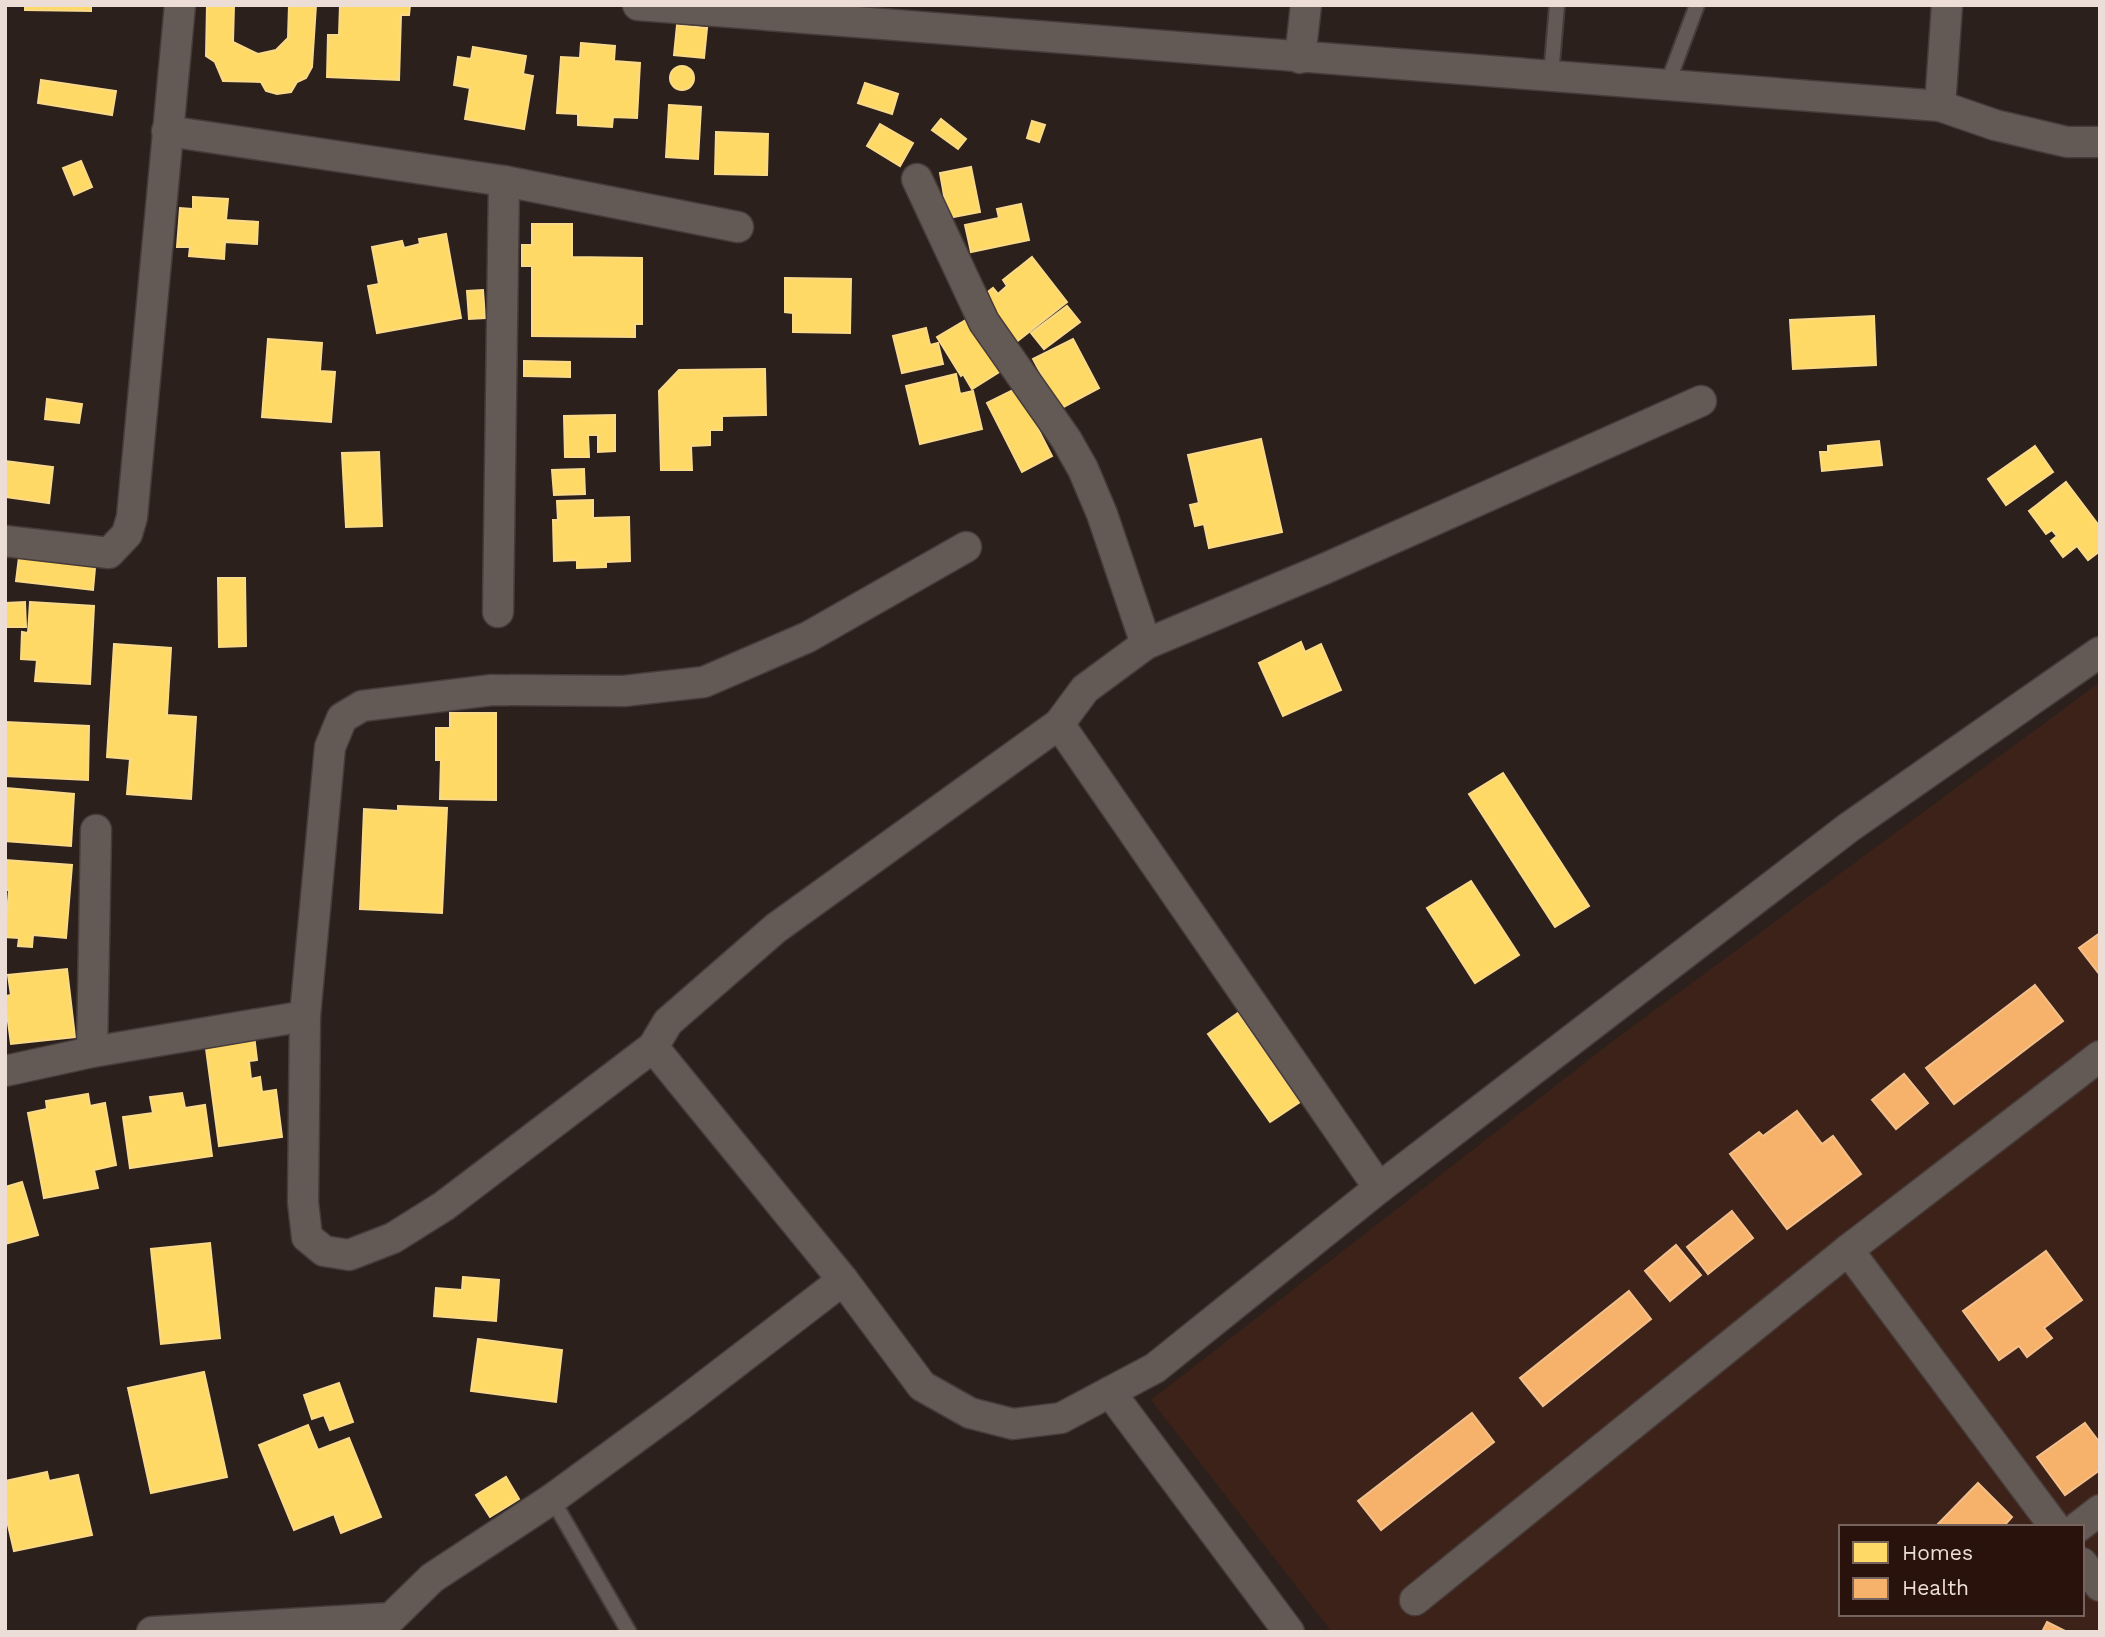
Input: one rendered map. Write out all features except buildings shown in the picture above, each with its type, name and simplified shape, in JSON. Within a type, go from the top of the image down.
[{"type":"street","points":[[5,541],[109,553],[127,534],[132,517],[180,5]]},
{"type":"street","points":[[638,5],[1940,106],[1995,125],[2067,142],[2100,142]]},
{"type":"street","points":[[1300,58],[1306,5]]},
{"type":"street","points":[[1940,106],[1947,5]]},
{"type":"street","points":[[167,131],[504,181],[737,227]]},
{"type":"street","points":[[917,179],[984,321],[1066,439],[1083,470],[1102,514],[1146,644]]},
{"type":"street","points":[[498,612],[504,181]]},
{"type":"street","points":[[966,547],[808,637],[704,682],[624,691],[492,690],[362,706],[342,718],[330,747],[305,1016],[303,1202],[307,1237],[324,1251],[349,1255],[393,1238],[444,1206],[653,1046],[668,1021],[776,928],[1059,724],[1085,689],[1146,644],[1324,569],[1701,401]]},
{"type":"street","points":[[653,1046],[843,1280],[922,1386],[970,1413],[1013,1424],[1061,1418],[1155,1368],[1379,1188],[1848,828],[2100,652]]},
{"type":"street","points":[[1059,724],[1379,1188]]},
{"type":"street","points":[[92,1052],[96,830]]},
{"type":"street","points":[[5,1071],[92,1052],[305,1016]]},
{"type":"street","points":[[1415,1600],[1848,1250],[2100,1056]]},
{"type":"street","points":[[1848,1250],[2054,1525]]},
{"type":"street","points":[[152,1632],[393,1625],[432,1577],[552,1499],[843,1280]]},
{"type":"street","points":[[1110,1392],[1289,1632]]},
{"type":"street","points":[[2081,1525],[2100,1510]]},
{"type":"street","points":[[2084,1566],[2100,1586]]},
{"type":"lane","points":[[1551,76],[1557,5]]},
{"type":"lane","points":[[1667,85],[1697,5]]},
{"type":"lane","points":[[552,1499],[629,1632]]},
{"type":"shaded area","points":[[2100,682],[2100,1632],[1332,1632],[1151,1400],[1613,1041]]}]
